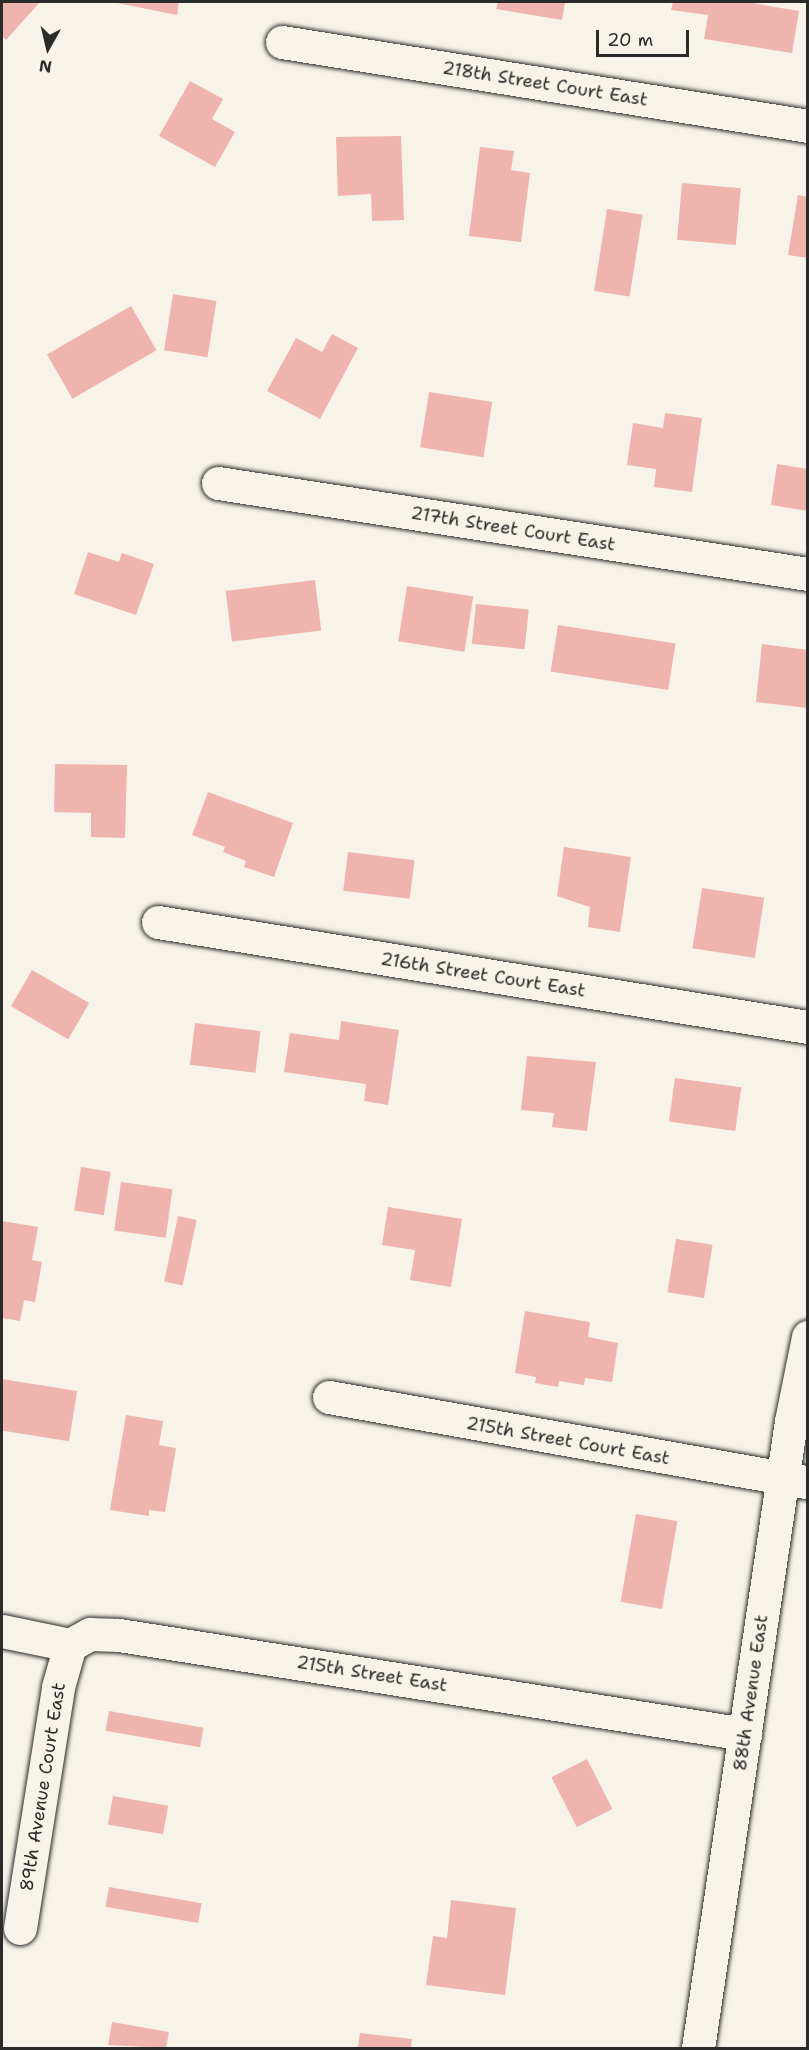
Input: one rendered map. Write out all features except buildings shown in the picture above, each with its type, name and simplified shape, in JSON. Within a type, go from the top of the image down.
[{"type":"street","name":"218th Street Court East","points":[[282,42],[807,126]]},
{"type":"street","name":"217th Street Court East","points":[[218,483],[807,574]]},
{"type":"street","name":"216th Street Court East","points":[[158,922],[807,1027]]},
{"type":"street","name":"88th Avenue East","points":[[698,2049],[745,1734],[795,1481],[807,1337]]},
{"type":"street","name":"215th Street Court East","points":[[330,1397],[795,1481]]},
{"type":"street","points":[[2,1631],[70,1645]]},
{"type":"street","name":"215th Street East","points":[[70,1645],[90,1634],[119,1635],[745,1734]]},
{"type":"street","name":"89th Avenue Court East","points":[[20,1928],[58,1687],[70,1645]]}]
